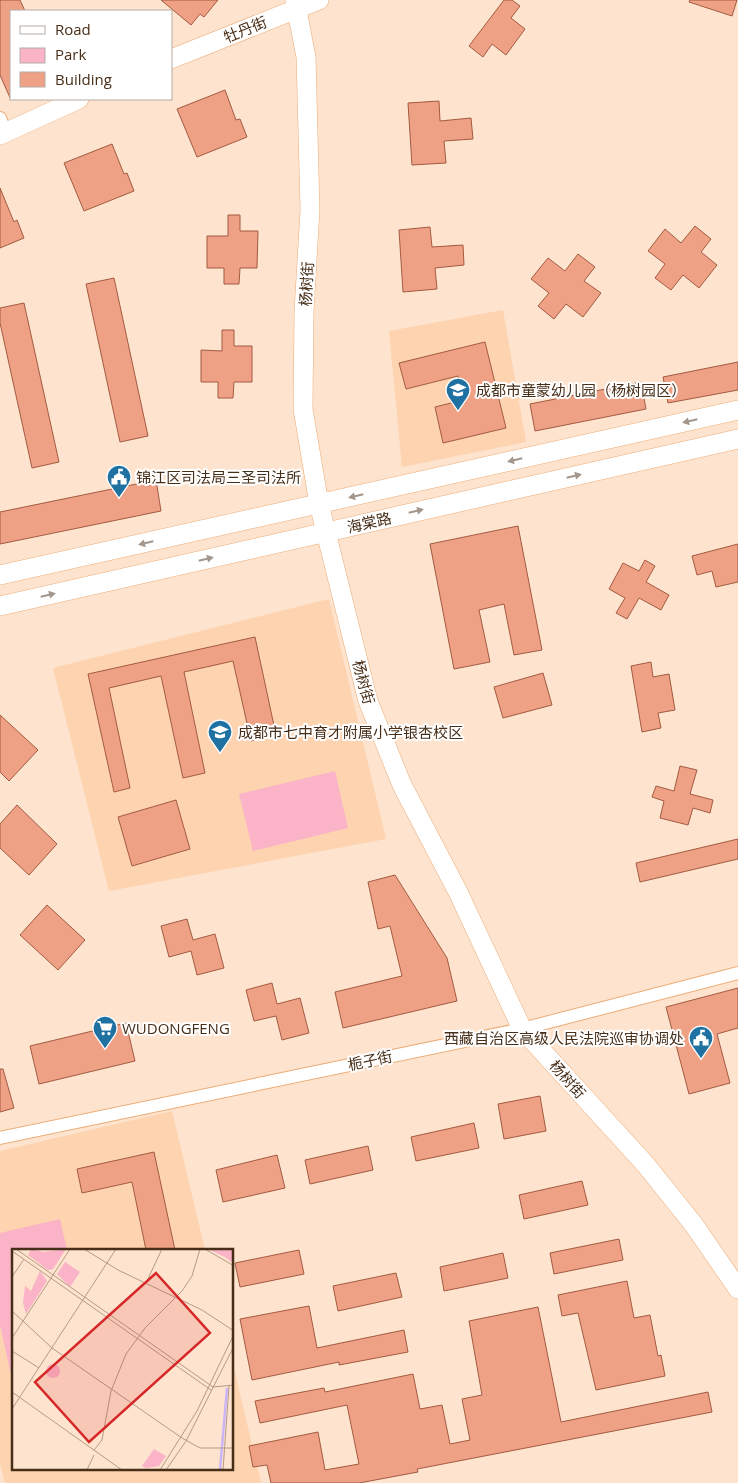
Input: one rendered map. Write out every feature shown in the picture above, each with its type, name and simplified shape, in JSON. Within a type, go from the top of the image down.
[{"type":"street","name":"牡丹街","points":[[172,59],[296,4],[319,0]]},
{"type":"street","name":"杨树街","points":[[296,4],[306,57],[310,210],[304,311],[303,410],[319,504],[368,701],[402,785],[458,892],[522,1028],[646,1165],[694,1225],[738,1289]]},
{"type":"street","points":[[2,128],[77,100]]},
{"type":"street","name":"海棠路","points":[[0,575],[738,410]]},
{"type":"street","name":"海棠路","points":[[0,606],[738,439]]},
{"type":"street","name":"栀子街","points":[[0,1138],[522,1028],[738,974]]},
{"type":"shaded area","name":"成都市童蒙幼儿园（杨树园区）","points":[[503,310],[526,442],[402,467],[389,331]]},
{"type":"shaded area","name":"成都市七中育才附属小学银杏校区","points":[[329,599],[386,839],[109,891],[53,668]]},
{"type":"shaded area","points":[[172,1111],[205,1249],[12,1249],[12,1470],[234,1470],[234,1368],[261,1483],[5,1483],[0,1463],[0,1151]]},
{"type":"green space","points":[[335,771],[348,828],[253,851],[239,794]]},
{"type":"green space","points":[[60,1219],[67,1249],[12,1249],[12,1379],[0,1325],[0,1233]]},
{"type":"building","points":[[0,0],[20,0],[25,10],[10,10],[10,98],[0,75]]},
{"type":"building","points":[[161,0],[218,0],[204,17],[200,14],[191,25]]},
{"type":"building","points":[[504,0],[512,0],[520,6],[511,18],[525,29],[506,55],[492,44],[483,57],[469,46]]},
{"type":"building","points":[[690,0],[737,0],[732,16],[689,2]]},
{"type":"building","points":[[225,90],[236,120],[240,119],[247,137],[197,157],[177,109]]},
{"type":"building","points":[[439,101],[440,121],[471,118],[473,139],[444,141],[446,163],[412,165],[408,103]]},
{"type":"building","points":[[112,144],[124,174],[127,173],[134,191],[84,211],[64,163]]},
{"type":"building","points":[[0,188],[14,222],[17,220],[24,238],[0,248]]},
{"type":"building","points":[[228,215],[240,215],[240,231],[258,231],[257,268],[240,268],[239,284],[224,284],[224,268],[207,268],[207,236],[228,236]]},
{"type":"building","points":[[695,226],[711,239],[701,252],[717,265],[699,288],[683,275],[671,290],[655,278],[665,264],[648,251],[665,229],[681,243]]},
{"type":"building","points":[[430,227],[432,247],[463,245],[464,265],[435,268],[437,289],[403,292],[399,230]]},
{"type":"building","points":[[578,254],[595,267],[584,281],[601,293],[583,317],[566,304],[554,319],[538,306],[549,293],[531,279],[548,258],[565,271]]},
{"type":"building","points":[[114,278],[148,436],[120,442],[86,284]]},
{"type":"building","points":[[24,303],[59,462],[32,468],[0,323],[0,308]]},
{"type":"building","points":[[222,330],[234,330],[234,346],[252,346],[252,382],[234,382],[233,398],[218,398],[218,382],[201,382],[201,350],[222,351]]},
{"type":"building","points":[[485,342],[506,428],[443,443],[435,407],[463,400],[458,376],[406,389],[399,363]]},
{"type":"building","points":[[738,362],[738,390],[668,403],[663,377]]},
{"type":"building","points":[[641,382],[646,409],[535,431],[530,404]]},
{"type":"building","points":[[156,480],[161,511],[0,544],[0,512]]},
{"type":"building","points":[[518,526],[542,650],[514,655],[504,604],[479,610],[490,662],[454,669],[430,544]]},
{"type":"building","points":[[738,544],[738,582],[716,587],[712,571],[697,575],[692,556]]},
{"type":"building","points":[[645,560],[655,566],[646,582],[669,595],[661,610],[639,598],[627,619],[616,613],[625,598],[609,589],[623,563],[639,571]]},
{"type":"building","points":[[255,637],[276,735],[251,741],[233,661],[184,672],[205,773],[183,778],[161,676],[109,688],[130,788],[114,792],[88,674]]},
{"type":"building","points":[[651,662],[653,677],[669,674],[675,710],[658,713],[661,728],[642,732],[631,666]]},
{"type":"building","points":[[543,673],[552,705],[503,718],[494,687]]},
{"type":"building","points":[[0,715],[38,750],[9,781],[0,772]]},
{"type":"building","points":[[680,766],[697,770],[690,794],[713,800],[710,813],[693,808],[688,825],[660,818],[664,801],[652,797],[656,786],[674,791]]},
{"type":"building","points":[[176,800],[190,849],[132,866],[118,817]]},
{"type":"building","points":[[17,805],[57,844],[29,875],[0,848],[0,824]]},
{"type":"building","points":[[738,839],[738,859],[640,882],[636,863]]},
{"type":"building","points":[[395,875],[447,958],[457,1001],[343,1028],[335,992],[402,976],[390,926],[378,929],[368,882]]},
{"type":"building","points":[[47,905],[85,940],[58,970],[20,935]]},
{"type":"building","points":[[187,919],[193,940],[215,934],[224,968],[197,975],[191,951],[169,957],[161,926]]},
{"type":"building","points":[[272,983],[277,1004],[300,998],[309,1033],[282,1040],[276,1016],[254,1021],[246,990]]},
{"type":"building","name":"西藏自治区高级人民法院巡审协调处","points":[[738,988],[738,1028],[717,1034],[730,1083],[689,1094],[666,1007]]},
{"type":"building","points":[[126,1023],[135,1061],[39,1084],[30,1046]]},
{"type":"building","points":[[0,1069],[3,1069],[14,1108],[0,1112]]},
{"type":"building","points":[[540,1096],[546,1131],[504,1139],[498,1104]]},
{"type":"building","points":[[474,1123],[479,1148],[416,1161],[411,1137]]},
{"type":"building","points":[[368,1146],[373,1170],[310,1184],[305,1160]]},
{"type":"building","points":[[154,1152],[175,1249],[146,1249],[132,1182],[82,1193],[77,1169]]},
{"type":"building","points":[[277,1155],[285,1188],[223,1202],[216,1170]]},
{"type":"building","points":[[582,1181],[588,1205],[524,1219],[519,1195]]},
{"type":"building","points":[[619,1239],[623,1260],[554,1274],[550,1253]]},
{"type":"building","points":[[299,1250],[304,1274],[240,1287],[235,1263]]},
{"type":"building","points":[[503,1253],[508,1278],[444,1291],[440,1267]]},
{"type":"building","points":[[396,1273],[402,1297],[338,1311],[333,1286]]},
{"type":"building","points":[[627,1281],[634,1318],[650,1315],[658,1356],[661,1355],[665,1376],[596,1390],[578,1313],[562,1316],[558,1295]]},
{"type":"building","points":[[309,1306],[317,1348],[404,1330],[408,1352],[339,1365],[339,1362],[252,1380],[240,1319]]},
{"type":"building","points":[[538,1307],[561,1422],[708,1392],[712,1412],[417,1469],[418,1472],[359,1483],[271,1483],[267,1465],[253,1467],[249,1446],[318,1432],[325,1470],[359,1464],[347,1405],[260,1423],[255,1401],[324,1388],[325,1392],[413,1374],[420,1409],[442,1405],[450,1444],[470,1440],[462,1399],[482,1395],[469,1321]]},
{"type":"place","name":"成都市童蒙幼儿园（杨树园区）","points":[[458,411]]},
{"type":"place","name":"锦江区司法局三圣司法所","points":[[119,498]]},
{"type":"place","name":"成都市七中育才附属小学银杏校区","points":[[220,753]]},
{"type":"place","name":"WUDONGFENG","points":[[105,1049]]},
{"type":"place","name":"西藏自治区高级人民法院巡审协调处","points":[[701,1059]]}]
